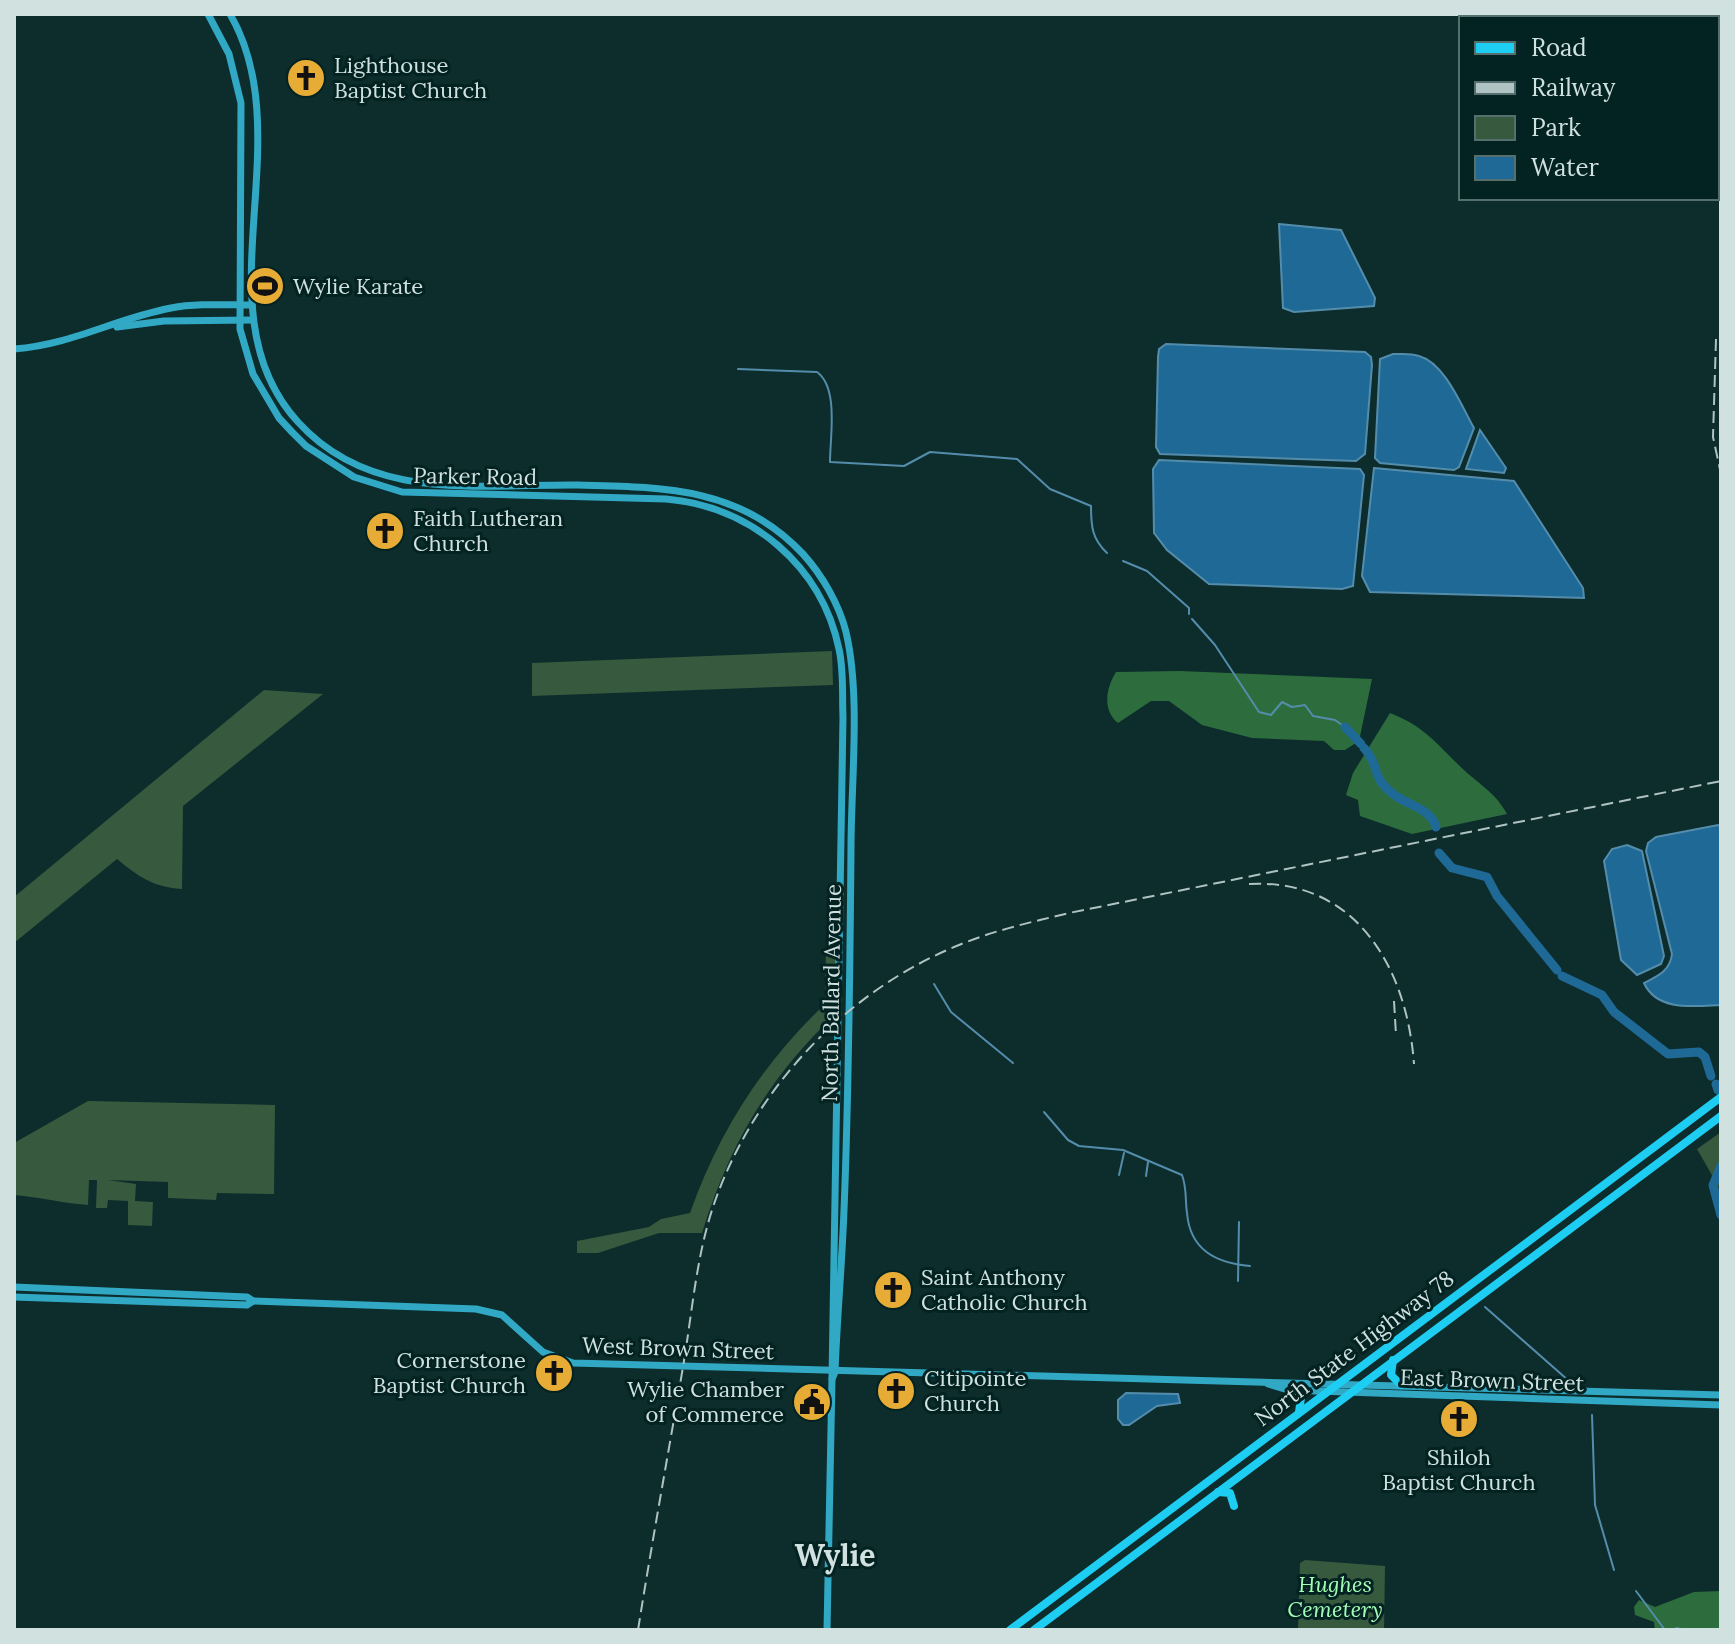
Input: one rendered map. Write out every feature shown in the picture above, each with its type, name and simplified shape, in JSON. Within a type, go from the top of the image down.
[{"type":"main road","name":"Parker Road","points":[[208,14],[229,54],[241,103],[238,320],[250,367],[279,418],[306,446],[353,477],[385,489],[413,494],[666,499],[707,505],[740,519],[795,560],[828,612]]},
{"type":"main road","name":"Parker Road","points":[[230,14],[248,53],[257,95],[259,138],[252,320],[260,352],[287,410],[313,437],[354,464],[398,481],[417,484],[657,487],[707,494],[737,504],[786,537],[814,568],[838,608]]},
{"type":"main road","points":[[14,349],[48,346],[174,307],[252,305]]},
{"type":"main road","points":[[103,329],[164,321],[252,320]]},
{"type":"main road","name":"North Ballard Avenue","points":[[832,1374],[848,1097],[852,710],[848,645],[838,608]]},
{"type":"main road","name":"North Ballard Avenue","points":[[827,1630],[843,717],[840,651],[828,612]]},
{"type":"main road","name":"North State Highway 78","points":[[1010,1630],[1721,1097]]},
{"type":"main road","name":"North State Highway 78","points":[[1034,1630],[1721,1116]]},
{"type":"main road","name":"West Brown Street","points":[[14,1287],[247,1297],[253,1301],[476,1309],[502,1315],[543,1352],[573,1363],[832,1374]]},
{"type":"main road","name":"West Brown Street","points":[[14,1297],[247,1305],[253,1301]]},
{"type":"main road","points":[[1393,1360],[1391,1375],[1401,1385]]},
{"type":"main road","name":"East Brown Street","points":[[832,1374],[1339,1383],[1721,1395]]},
{"type":"main road","name":"East Brown Street","points":[[1263,1382],[1293,1390],[1327,1392],[1721,1405]]},
{"type":"main road","points":[[1293,1390],[1301,1398],[1299,1412]]},
{"type":"main road","points":[[1704,1405],[1705,1394]]},
{"type":"main road","points":[[1217,1492],[1230,1493],[1234,1506]]},
{"type":"green space","points":[[832,651],[833,685],[532,696],[532,663]]},
{"type":"green space","points":[[1180,671],[1372,679],[1359,741],[1345,750],[1334,750],[1324,741],[1252,738],[1202,725],[1169,701],[1151,701],[1118,723],[1113,718],[1107,699],[1116,672]]},
{"type":"green space","points":[[264,690],[323,694],[183,806],[182,889],[147,880],[117,859],[14,943],[14,897]]},
{"type":"green space","points":[[1390,713],[1413,724],[1430,737],[1493,795],[1507,814],[1412,834],[1360,816],[1358,800],[1346,795],[1353,773]]},
{"type":"green space","points":[[826,949],[836,950],[839,1011],[792,1060],[755,1112],[726,1169],[702,1233],[659,1233],[598,1253],[577,1253],[577,1241],[649,1227],[661,1219],[690,1213],[714,1154],[745,1100],[781,1050],[825,1004]]},
{"type":"green space","points":[[88,1101],[275,1105],[274,1194],[217,1193],[216,1200],[168,1198],[168,1182],[108,1180],[136,1184],[135,1201],[153,1202],[152,1226],[128,1225],[128,1201],[108,1200],[107,1208],[96,1208],[97,1180],[89,1180],[88,1205],[14,1195],[14,1143]]},
{"type":"green space","points":[[1721,1132],[1721,1191],[1697,1149]]},
{"type":"green space","name":"Hughes Cemetery","points":[[1305,1560],[1385,1566],[1384,1630],[1298,1630],[1300,1563]]},
{"type":"green space","points":[[1721,1591],[1721,1630],[1655,1630],[1654,1622],[1635,1615],[1634,1607],[1639,1600],[1655,1607],[1694,1592]]},
{"type":"water","points":[[1279,224],[1341,230],[1375,298],[1374,306],[1294,312],[1283,308]]},
{"type":"water","points":[[1166,344],[1365,352],[1371,357],[1372,365],[1365,454],[1356,461],[1160,454],[1156,447],[1158,357],[1159,349]]},
{"type":"water","points":[[1393,354],[1413,354],[1437,367],[1452,387],[1474,428],[1459,467],[1454,470],[1380,463],[1375,458],[1380,359]]},
{"type":"water","points":[[1480,430],[1506,468],[1504,473],[1466,469]]},
{"type":"water","points":[[1159,460],[1360,469],[1364,475],[1353,586],[1342,589],[1209,584],[1167,550],[1154,533],[1153,469]]},
{"type":"water","points":[[1374,468],[1514,481],[1583,588],[1584,598],[1370,592],[1362,576]]},
{"type":"water","points":[[1718,825],[1721,827],[1721,1005],[1667,1003],[1658,999],[1644,983],[1666,969],[1672,954],[1646,851],[1648,843],[1656,837]]},
{"type":"water","points":[[1627,845],[1642,851],[1664,956],[1661,964],[1637,975],[1621,960],[1604,861],[1612,849]]},
{"type":"water","points":[[1126,1393],[1178,1394],[1180,1403],[1157,1406],[1129,1425],[1123,1425],[1118,1419],[1118,1400]]},
{"type":"waterway","points":[[738,369],[817,372],[824,379],[831,401],[830,462],[904,466],[930,452],[1017,459],[1050,489],[1091,506],[1093,532],[1107,553]]},
{"type":"waterway","points":[[1123,561],[1147,571],[1189,608],[1189,614]]},
{"type":"waterway","points":[[1192,619],[1215,645],[1259,712],[1271,715],[1282,702],[1292,707],[1305,705],[1313,716],[1335,720],[1345,727]]},
{"type":"waterway","points":[[1345,727],[1361,744]]},
{"type":"waterway","points":[[1364,748],[1382,783],[1430,816],[1436,827]]},
{"type":"waterway","points":[[1439,853],[1452,868],[1487,877],[1497,896],[1557,970]]},
{"type":"waterway","points":[[1562,976],[1602,995],[1614,1012],[1668,1054],[1699,1052],[1705,1057],[1711,1076]]},
{"type":"waterway","points":[[934,984],[951,1012],[1013,1063]]},
{"type":"waterway","points":[[1716,1084],[1718,1090]]},
{"type":"waterway","points":[[1044,1112],[1068,1140],[1079,1146],[1123,1150],[1182,1175],[1189,1226],[1199,1245],[1216,1258],[1250,1266]]},
{"type":"waterway","points":[[1119,1175],[1124,1153]]},
{"type":"waterway","points":[[1146,1176],[1148,1162]]},
{"type":"waterway","points":[[1721,1166],[1713,1185],[1721,1215]]},
{"type":"waterway","points":[[1238,1281],[1239,1222]]},
{"type":"waterway","points":[[1485,1307],[1569,1381]]},
{"type":"waterway","points":[[1592,1415],[1595,1505],[1614,1570]]},
{"type":"waterway","points":[[1636,1591],[1665,1630]]},
{"type":"waterway","points":[[1676,1628],[1687,1630]]},
{"type":"waterway","points":[[1701,1630],[1721,1629]]},
{"type":"railway","points":[[1716,339],[1713,437],[1721,474]]},
{"type":"railway","points":[[638,1630],[698,1266],[713,1207],[730,1164],[778,1085],[841,1018],[878,989],[917,965],[959,945],[1014,927],[1069,913],[1721,781]]},
{"type":"railway","points":[[1249,884],[1287,886],[1319,896],[1346,913],[1369,936],[1387,963],[1400,995],[1414,1064]]},
{"type":"railway","points":[[1394,1001],[1396,1035]]},
{"type":"place","name":"Lighthouse Baptist Church","points":[[306,78]]},
{"type":"place","name":"Wylie Karate","points":[[265,286]]},
{"type":"place","name":"Faith Lutheran Church","points":[[385,531]]},
{"type":"place","name":"Saint Anthony Catholic Church","points":[[893,1290]]},
{"type":"place","name":"Cornerstone Baptist Church","points":[[554,1373]]},
{"type":"place","name":"Citipointe Church","points":[[896,1391]]},
{"type":"place","name":"Wylie Chamber of Commerce","points":[[812,1402]]},
{"type":"place","name":"Shiloh Baptist Church","points":[[1459,1419]]},
{"type":"district","name":"Wylie","points":[[835,1556]]}]
